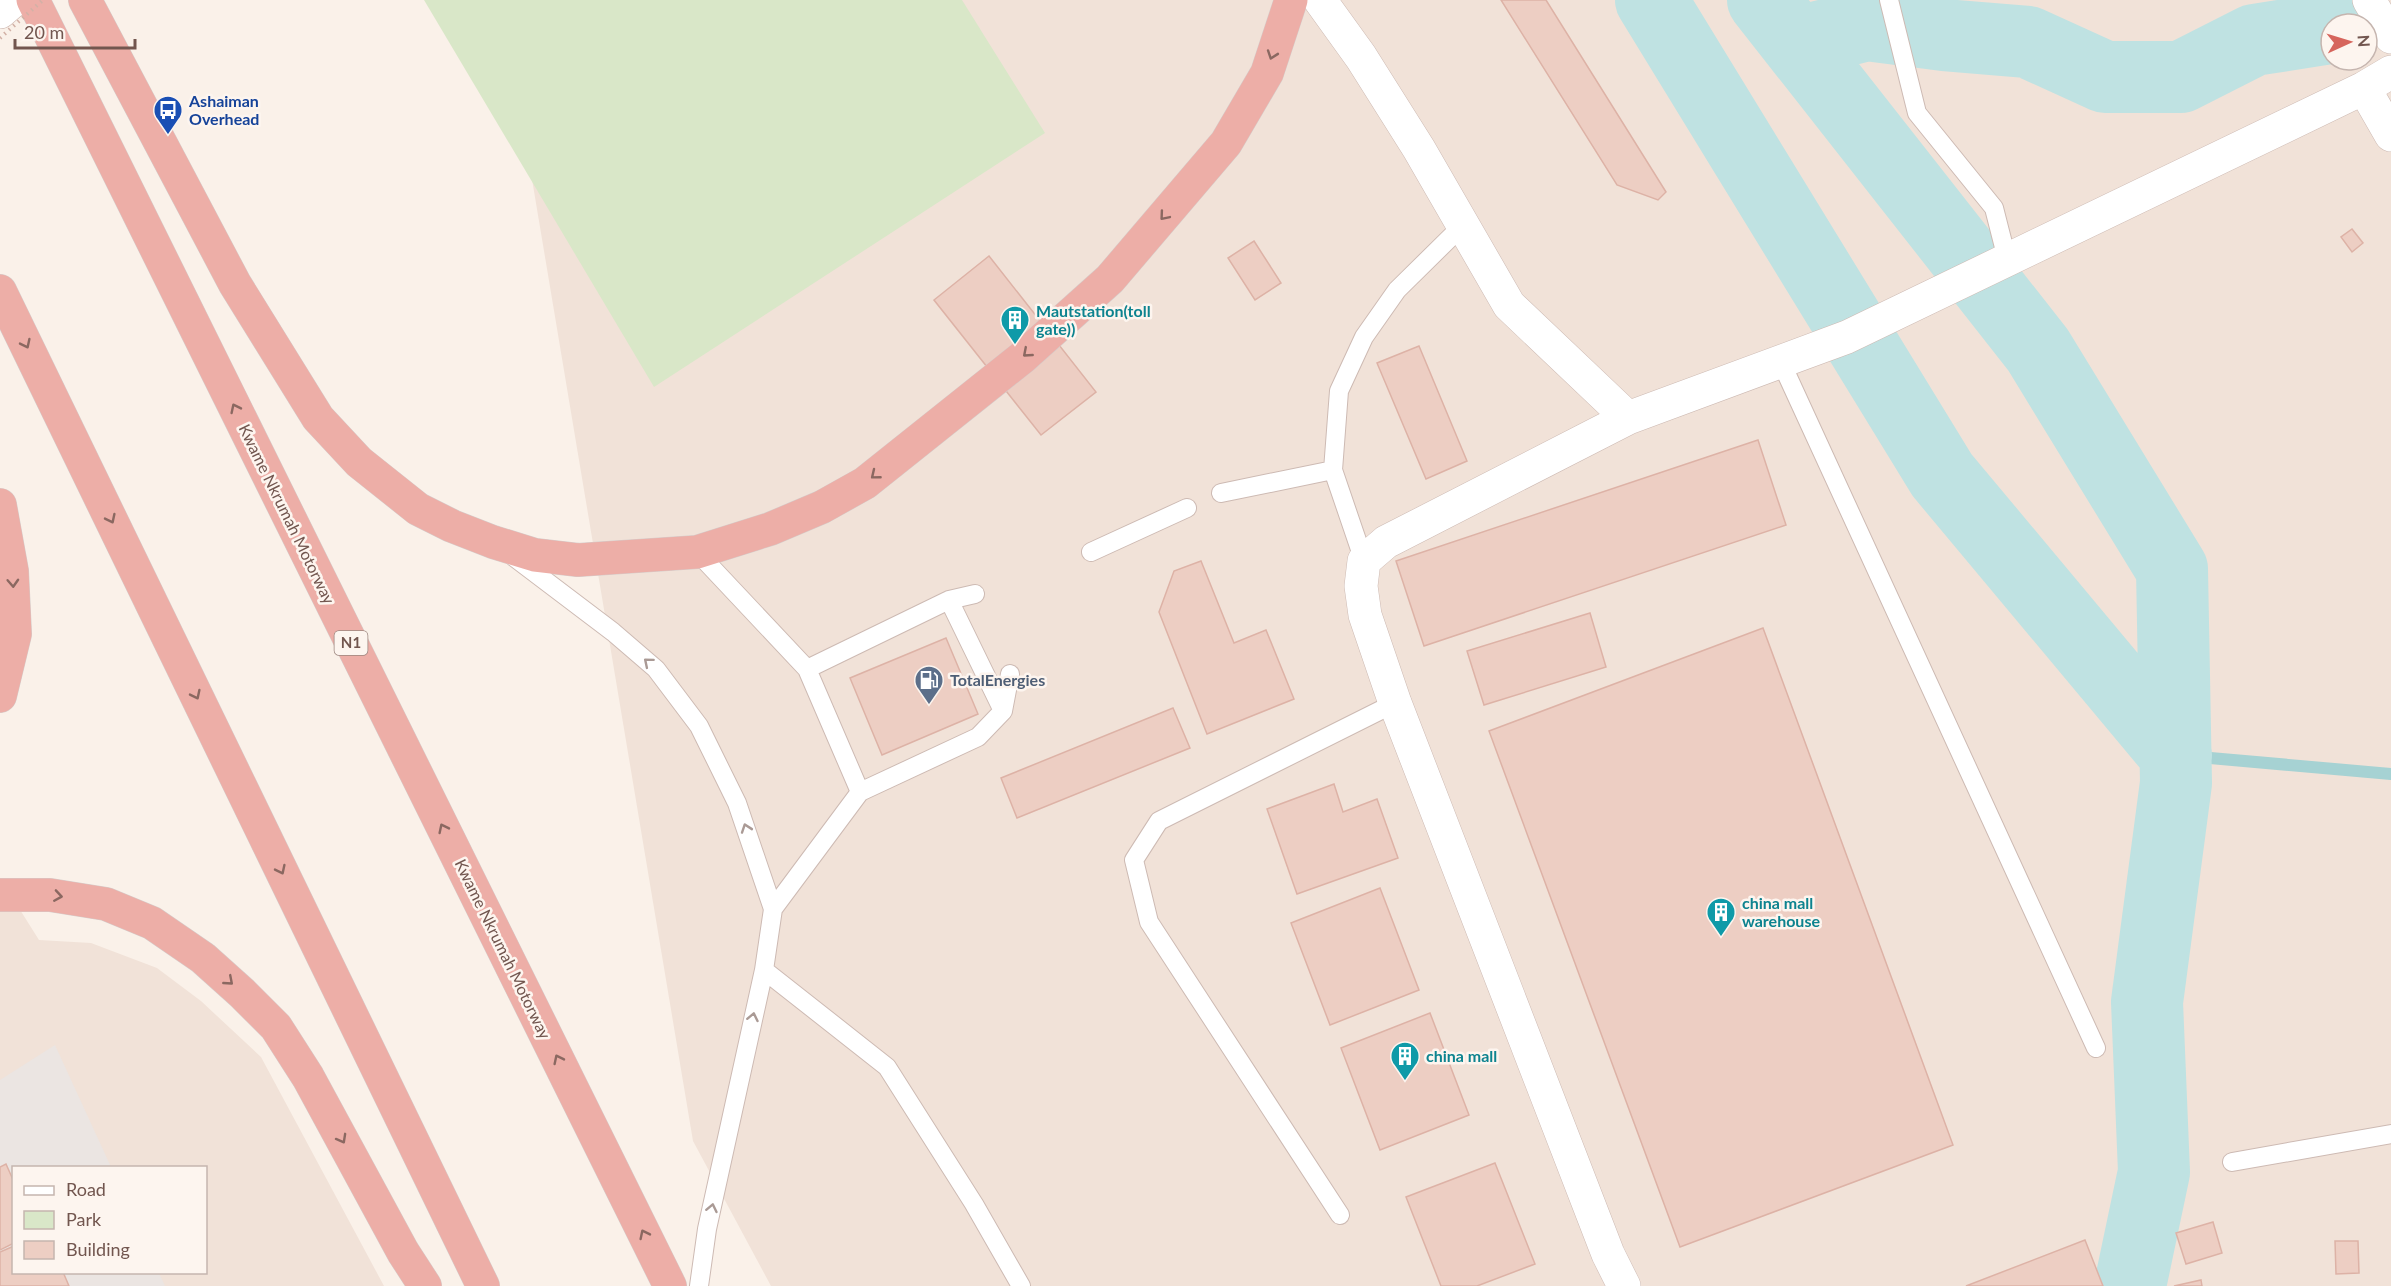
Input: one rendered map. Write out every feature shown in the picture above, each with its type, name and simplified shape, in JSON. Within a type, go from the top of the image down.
[{"type":"highway","name":"Kwame Nkrumah Motorway","points":[[33,0],[670,1286]]},
{"type":"highway","points":[[85,0],[235,284],[318,418],[359,462],[418,509],[452,526],[493,542],[535,555],[578,560],[697,552],[770,530],[822,507],[865,483],[1023,357],[1110,279],[1226,143],[1267,73],[1291,0]]},
{"type":"highway","points":[[0,291],[483,1286]]},
{"type":"highway","points":[[0,505],[12,570],[15,634],[0,696]]},
{"type":"highway","points":[[0,895],[50,895],[106,904],[152,923],[203,958],[242,993],[276,1028],[308,1077],[403,1252],[425,1286]]},
{"type":"street","points":[[0,12],[14,0]]},
{"type":"street","points":[[1320,0],[1408,131],[1509,305],[1628,418]]},
{"type":"street","points":[[2369,0],[2391,37]]},
{"type":"street","points":[[1624,1286],[1608,1254],[1395,704],[1365,615],[1361,586],[1364,561],[1386,542],[1628,418],[1847,337],[2378,80],[2391,135]]},
{"type":"lane","points":[[1889,0],[1917,113],[1994,208],[2007,259]]},
{"type":"lane","points":[[1364,561],[1333,470],[1339,391],[1364,337],[1397,290],[1463,225]]},
{"type":"lane","points":[[1781,362],[2096,1048]]},
{"type":"lane","points":[[1221,493],[1333,470]]},
{"type":"lane","points":[[1091,552],[1187,508]]},
{"type":"lane","points":[[493,542],[612,632],[656,669],[693,718],[737,803],[773,909],[764,970],[707,1229],[699,1286]]},
{"type":"lane","points":[[697,552],[807,669],[860,792]]},
{"type":"lane","points":[[807,669],[949,600],[975,594]]},
{"type":"lane","points":[[949,600],[1003,711]]},
{"type":"lane","points":[[773,909],[860,792],[978,737],[1003,711],[1010,674]]},
{"type":"lane","points":[[1340,1215],[1149,922],[1134,860],[1159,820],[1395,704]]},
{"type":"lane","points":[[764,970],[887,1067],[974,1204],[1021,1286]]},
{"type":"lane","points":[[2232,1162],[2391,1134]]},
{"type":"path","points":[[0,38],[44,0]]},
{"type":"shaded area","points":[[502,0],[2391,0],[2391,1286],[771,1286],[693,1141]]},
{"type":"shaded area","points":[[0,878],[39,940],[91,943],[157,968],[201,1001],[261,1057],[384,1286],[0,1286]]},
{"type":"shaded area","points":[[55,1045],[111,1166],[12,1166],[12,1274],[159,1274],[165,1286],[0,1286],[0,1080]]},
{"type":"green space","points":[[424,0],[962,0],[1045,133],[654,387]]},
{"type":"building","points":[[1501,0],[1546,0],[1666,192],[1658,200],[1617,185]]},
{"type":"building","points":[[2352,229],[2363,243],[2352,252],[2341,237]]},
{"type":"building","points":[[1254,241],[1281,283],[1255,300],[1228,258]]},
{"type":"building","name":"Mautstation(toll gate))","points":[[989,256],[1096,392],[1041,435],[934,300]]},
{"type":"building","points":[[1419,346],[1467,461],[1426,479],[1377,363]]},
{"type":"building","points":[[1758,440],[1786,525],[1424,646],[1396,561]]},
{"type":"building","points":[[1201,561],[1234,643],[1266,630],[1294,699],[1207,734],[1159,612],[1174,571]]},
{"type":"building","points":[[1590,613],[1606,667],[1484,705],[1467,651]]},
{"type":"building","name":"china mall warehouse","points":[[1763,628],[1953,1145],[1680,1247],[1489,731]]},
{"type":"building","points":[[946,638],[978,714],[882,755],[850,678]]},
{"type":"building","points":[[1173,708],[1190,748],[1017,818],[1001,778]]},
{"type":"building","points":[[1334,784],[1343,812],[1377,799],[1398,858],[1297,894],[1267,809]]},
{"type":"building","points":[[1380,888],[1419,990],[1330,1025],[1291,923]]},
{"type":"building","name":"china mall","points":[[1430,1013],[1469,1115],[1380,1150],[1341,1048]]},
{"type":"building","points":[[1495,1163],[1535,1264],[1477,1286],[1441,1286],[1406,1197]]},
{"type":"building","points":[[6,1164],[12,1178],[12,1244],[0,1250],[0,1167]]},
{"type":"building","points":[[2213,1222],[2222,1253],[2186,1264],[2176,1233]]},
{"type":"building","points":[[2085,1240],[2103,1286],[1966,1286]]},
{"type":"building","points":[[2335,1241],[2358,1241],[2359,1273],[2336,1274]]},
{"type":"building","points":[[12,1247],[12,1274],[64,1274],[69,1286],[0,1286],[0,1252]]},
{"type":"building","points":[[2201,1280],[2202,1286],[2174,1286]]},
{"type":"waterway","points":[[1651,0],[1942,475],[2176,755]]},
{"type":"waterway","points":[[1763,0],[2038,350],[2172,569],[2176,783],[2147,1002],[2154,1172],[2130,1286]]},
{"type":"waterway","points":[[1798,42],[1867,25],[1944,35],[2028,42],[2105,77],[2181,77],[2254,40],[2319,30]]},
{"type":"waterway","points":[[2176,755],[2391,774]]},
{"type":"place","name":"Ashaiman Overhead","points":[[168,136]]},
{"type":"place","name":"Mautstation(toll gate))","points":[[1015,346]]},
{"type":"place","name":"TotalEnergies","points":[[929,706]]},
{"type":"place","name":"china mall warehouse","points":[[1721,938]]},
{"type":"place","name":"china mall","points":[[1405,1082]]}]
